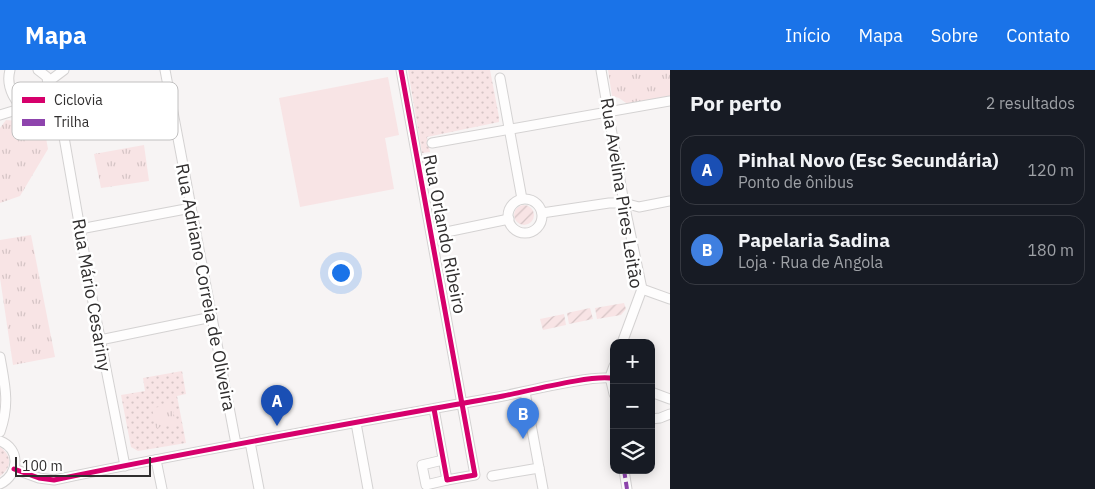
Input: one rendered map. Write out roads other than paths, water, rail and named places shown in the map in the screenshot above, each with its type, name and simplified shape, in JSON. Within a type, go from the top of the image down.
[{"type":"street","points":[[0,89],[1,82],[10,70]]},
{"type":"street","points":[[39,70],[62,71]]},
{"type":"street","points":[[39,70],[46,77],[47,82]]},
{"type":"street","name":"Rua Orlando Ribeiro","points":[[401,70],[474,475],[447,480]]},
{"type":"street","name":"Rua Avelina Pires Leitão","points":[[601,70],[624,203],[642,289],[623,339]]},
{"type":"street","points":[[50,82],[62,71]]},
{"type":"street","points":[[500,78],[522,199]]},
{"type":"street","points":[[432,143],[670,101]]},
{"type":"street","points":[[0,115],[10,108],[12,109]]},
{"type":"street","name":"Rua Adriano Correia de Oliveira","points":[[178,138],[236,444]]},
{"type":"street","name":"Rua Mário Cesariny","points":[[65,140],[100,340],[125,466]]},
{"type":"street","points":[[522,199],[531,200],[536,203],[542,213],[542,221],[539,227],[529,233],[514,229],[509,219],[509,210],[512,205],[522,199]]},
{"type":"street","points":[[542,213],[609,203],[624,203],[639,207],[670,201]]},
{"type":"street","points":[[80,229],[191,208]]},
{"type":"street","points":[[432,235],[509,219]]},
{"type":"street","points":[[642,289],[670,299]]},
{"type":"street","points":[[100,340],[212,317]]},
{"type":"street","points":[[0,357],[6,396],[5,417],[0,432]]},
{"type":"street","points":[[14,469],[54,485],[125,466],[236,444],[462,404],[598,377],[610,378]]},
{"type":"street","points":[[525,392],[543,489]]},
{"type":"street","points":[[655,393],[670,399]]},
{"type":"street","points":[[434,409],[447,480],[426,485],[422,465],[443,460]]},
{"type":"street","points":[[655,419],[670,414]]},
{"type":"street","points":[[356,423],[368,489]]},
{"type":"street","points":[[0,440],[10,447],[14,454],[14,469],[7,480],[0,484]]},
{"type":"street","points":[[250,442],[259,489]]},
{"type":"street","points":[[156,460],[162,489]]},
{"type":"street","points":[[492,476],[538,468]]},
{"type":"street","points":[[625,474],[627,489]]},
{"type":"place","name":"Pinhal Novo (Esc Secundária)","points":[[277,426]]},
{"type":"place","name":"Papelaria Sadina","points":[[523,439]]}]
